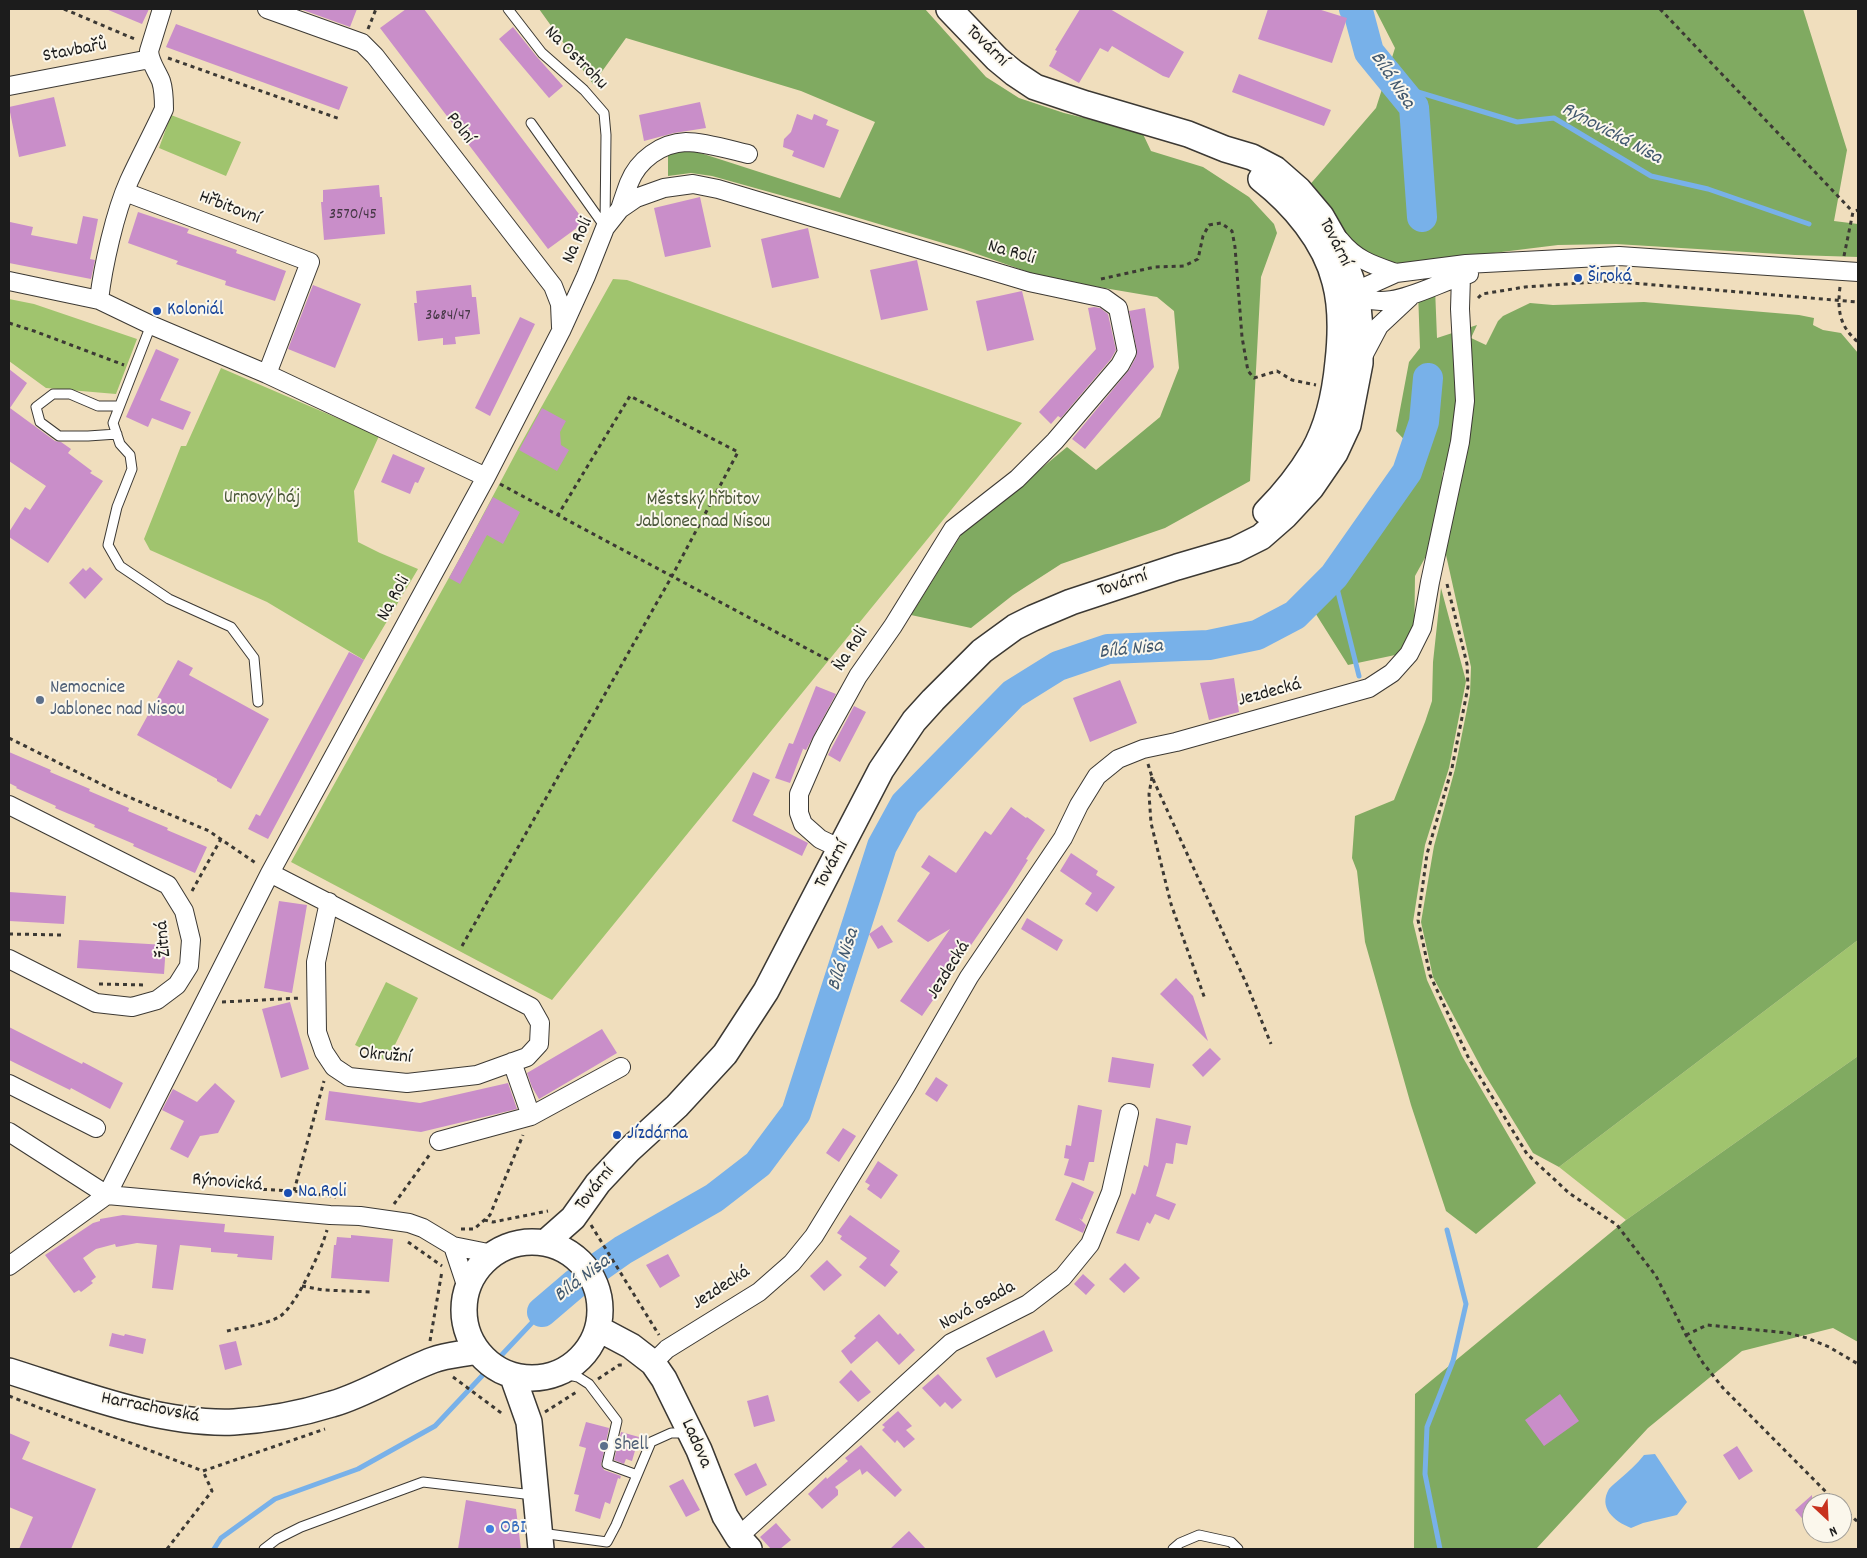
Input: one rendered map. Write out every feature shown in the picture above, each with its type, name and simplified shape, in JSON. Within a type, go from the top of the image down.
[{"type":"street","points":[[99,300],[125,192],[164,109],[164,94],[161,81],[149,52],[162,9]]},
{"type":"street","name":"Polní","points":[[267,9],[362,43],[375,56],[553,286],[560,304],[561,331]]},
{"type":"street","name":"Tovární","points":[[547,1241],[572,1218],[598,1183],[629,1150],[677,1106],[726,1054],[766,991],[882,770],[909,729],[933,700],[982,651],[1015,627],[1033,618],[1071,602],[1235,550],[1261,537],[1285,516],[1311,488],[1335,453],[1348,424],[1360,363],[1360,328],[1356,297],[1340,249],[1321,216],[1299,190],[1275,169],[1252,157],[1225,150],[1188,134],[1035,87],[997,59],[949,9]]},
{"type":"street","name":"Stavbařů","points":[[9,86],[149,52]]},
{"type":"street","points":[[620,209],[630,181],[641,163],[654,152],[670,145],[687,142],[748,154]]},
{"type":"street","name":"Tovární","points":[[1177,567],[1246,530],[1266,513],[1298,475],[1313,452],[1330,414],[1336,387],[1341,324],[1335,282],[1324,254],[1309,229],[1277,191],[1225,150]]},
{"type":"street","name":"Na Roli","points":[[9,1266],[107,1195],[270,873],[486,477],[561,331],[605,228],[620,209],[636,198],[664,188],[693,184],[718,189],[1029,282],[1104,298],[1118,308],[1127,352],[1120,365],[1055,441],[1024,473],[953,529],[893,626],[858,676],[822,741],[798,794],[799,812],[803,824],[820,839],[841,849]]},
{"type":"street","name":"Hřbitovní","points":[[125,192],[310,262],[267,374]]},
{"type":"street","points":[[1321,216],[1350,251],[1368,263],[1396,273]]},
{"type":"street","points":[[1341,324],[1345,309],[1367,286],[1396,273],[1466,264],[1619,256],[1850,272]]},
{"type":"street","points":[[1335,282],[1356,297],[1375,302],[1410,296],[1460,276],[1517,262]]},
{"type":"street","name":"Jezdecká","points":[[660,1356],[758,1292],[792,1263],[814,1236],[906,1086],[969,977],[1063,838],[1079,805],[1097,776],[1118,758],[1143,749],[1176,742],[1369,688],[1392,673],[1409,654],[1422,628],[1430,579],[1460,442],[1465,401],[1460,276]]},
{"type":"street","points":[[9,281],[99,300],[151,325],[267,374],[486,477]]},
{"type":"street","points":[[1360,363],[1379,326],[1410,296]]},
{"type":"street","name":"Žitná","points":[[9,805],[168,885],[182,908],[191,940],[189,966],[177,985],[157,1000],[132,1007],[96,1003],[9,959]]},
{"type":"street","name":"Okružní","points":[[270,873],[330,902],[531,1007],[540,1024],[539,1044],[527,1057],[476,1075],[407,1083],[349,1077],[329,1060],[317,1032],[316,962],[330,902]]},
{"type":"street","points":[[512,1062],[531,1116]]},
{"type":"street","points":[[440,1141],[531,1116],[622,1067]]},
{"type":"street","points":[[9,1084],[96,1128]]},
{"type":"street","name":"Nová osada","points":[[743,1543],[951,1343],[1028,1304],[1062,1276],[1090,1244],[1094,1236],[1111,1192],[1128,1114]]},
{"type":"street","name":"Rýnovická","points":[[9,1132],[107,1195],[360,1216],[409,1223],[423,1228],[453,1246],[493,1254]]},
{"type":"street","points":[[572,1218],[575,1257]]},
{"type":"street","points":[[547,1241],[575,1257],[590,1272],[600,1301],[594,1340],[575,1363],[551,1375],[509,1375],[490,1364],[477,1351],[466,1328],[464,1308],[467,1288],[473,1276],[493,1254],[508,1246],[524,1242],[547,1241]]},
{"type":"street","points":[[453,1246],[467,1288]]},
{"type":"street","name":"Harrachovská","points":[[434,1360],[466,1328]]},
{"type":"street","points":[[594,1340],[625,1355]]},
{"type":"street","name":"Harrachovská","points":[[9,1371],[125,1407],[166,1416],[233,1422],[275,1417],[332,1404],[371,1389],[434,1360],[477,1351]]},
{"type":"street","name":"Ladova","points":[[625,1355],[660,1356],[668,1387],[691,1433],[725,1516],[743,1543]]},
{"type":"street","points":[[509,1375],[528,1419],[540,1541]]},
{"type":"street","points":[[528,1419],[551,1375]]},
{"type":"lane","name":"Na Ostrohu","points":[[508,9],[542,54],[584,90],[604,113],[606,135],[605,228]]},
{"type":"lane","points":[[531,123],[605,228]]},
{"type":"lane","points":[[151,325],[113,423],[120,444],[130,455],[132,469],[117,507],[108,545],[120,566],[169,599],[231,627],[254,658],[258,702]]},
{"type":"lane","points":[[117,434],[60,436],[40,422],[36,406],[53,394],[70,394],[98,406],[119,406]]},
{"type":"lane","points":[[551,1375],[578,1377],[589,1384],[617,1421],[607,1464],[636,1474]]},
{"type":"lane","points":[[540,1541],[607,1542],[651,1442],[670,1433],[691,1433]]},
{"type":"lane","points":[[264,1549],[277,1539],[300,1527],[422,1482],[537,1496]]},
{"type":"lane","points":[[1173,1549],[1180,1543],[1199,1535],[1231,1542],[1238,1549]]},
{"type":"path","points":[[64,9],[149,52],[340,119]]},
{"type":"path","points":[[1660,9],[1852,212],[1850,272],[1838,300],[1840,317],[1849,334],[1858,342]]},
{"type":"path","points":[[1852,212],[1858,210]]},
{"type":"path","points":[[1098,280],[1155,267],[1184,266],[1198,259],[1203,236],[1209,225],[1221,223],[1232,231],[1242,337],[1248,371],[1254,378],[1277,371],[1292,380],[1325,386]]},
{"type":"path","points":[[1460,309],[1471,307],[1482,294],[1525,287],[1608,281],[1858,302]]},
{"type":"path","points":[[9,323],[134,369]]},
{"type":"path","points":[[462,946],[672,576],[738,452],[630,396],[558,515]]},
{"type":"path","points":[[486,477],[858,676]]},
{"type":"path","points":[[1430,579],[1446,581],[1450,592],[1467,664],[1468,687],[1452,768],[1427,854],[1418,920],[1430,975],[1469,1059],[1527,1154],[1569,1193],[1618,1225],[1656,1276],[1686,1335],[1703,1363],[1723,1388],[1827,1493]]},
{"type":"path","points":[[9,738],[117,792],[209,831],[270,873]]},
{"type":"path","points":[[1205,999],[1171,904],[1151,823],[1149,794],[1152,777],[1247,985],[1271,1044]]},
{"type":"path","points":[[182,908],[221,839]]},
{"type":"path","points":[[9,934],[63,935]]},
{"type":"path","points":[[98,984],[177,985]]},
{"type":"path","points":[[204,1003],[317,997]]},
{"type":"path","points":[[294,1191],[329,1060]]},
{"type":"path","points":[[474,1229],[490,1215],[531,1116]]},
{"type":"path","points":[[393,1204],[440,1141]]},
{"type":"path","points":[[227,1332],[282,1316],[302,1286],[325,1238],[330,1214]]},
{"type":"path","points":[[484,1220],[493,1222],[572,1218],[607,1250],[660,1356]]},
{"type":"path","points":[[434,1360],[429,1348],[444,1267]]},
{"type":"path","points":[[302,1286],[324,1290],[371,1292]]},
{"type":"path","points":[[1686,1335],[1707,1325],[1788,1333],[1829,1347],[1858,1364]]},
{"type":"path","points":[[455,1377],[483,1399],[528,1419],[589,1384],[625,1355]]},
{"type":"path","points":[[9,1396],[203,1471],[212,1491],[167,1549]]},
{"type":"green space","points":[[539,9],[925,9],[986,77],[1019,98],[1064,113],[1142,132],[1151,151],[1203,167],[1249,197],[1274,224],[1277,233],[1261,277],[1250,481],[1165,528],[1061,564],[1013,595],[971,628],[911,615],[961,535],[1067,447],[1096,470],[1160,417],[1179,368],[1174,311],[1157,297],[1045,278],[963,249],[712,176],[691,173],[668,176],[668,154],[688,149],[840,198],[875,122],[801,91],[626,38],[593,84]]},
{"type":"green space","points":[[1375,9],[1803,9],[1847,150],[1834,221],[1858,224],[1858,257],[1616,244],[1558,245],[1404,264],[1387,261],[1373,255],[1360,247],[1337,226],[1307,188],[1376,108],[1395,48]]},
{"type":"green space","points":[[171,115],[241,142],[226,176],[159,148]]},
{"type":"green space","name":"Městský hřbitov Jablonec nad Nisou","points":[[613,279],[627,280],[1022,423],[552,1000],[291,862]]},
{"type":"green space","points":[[1435,288],[1437,338],[1477,325],[1471,338],[1486,345],[1498,321],[1503,316],[1530,303],[1553,305],[1644,302],[1799,315],[1814,318],[1813,325],[1823,330],[1841,333],[1858,353],[1858,940],[1559,1167],[1533,1153],[1484,1073],[1433,977],[1421,922],[1434,846],[1455,769],[1470,694],[1471,667],[1442,537],[1450,478],[1443,470],[1437,536],[1415,576],[1414,651],[1348,665],[1314,611],[1350,573],[1361,550],[1376,533],[1419,465],[1418,454],[1396,431],[1409,362],[1420,348],[1418,291]]},
{"type":"green space","points":[[9,299],[34,304],[137,339],[116,394],[46,388],[9,361]]},
{"type":"green space","name":"Urnový háj","points":[[221,368],[379,436],[354,491],[358,542],[418,569],[364,660],[267,602],[150,550],[144,539],[181,446],[186,446]]},
{"type":"green space","points":[[1441,588],[1466,681],[1449,768],[1425,845],[1413,922],[1427,980],[1462,1056],[1536,1183],[1476,1234],[1446,1211],[1411,1105],[1365,942],[1357,871],[1352,858],[1355,816],[1394,800],[1432,701],[1433,662]]},
{"type":"green space","points":[[1858,940],[1858,1056],[1626,1220],[1559,1167]]},
{"type":"green space","points":[[386,982],[418,998],[387,1061],[355,1045]]},
{"type":"green space","points":[[1858,1056],[1858,1342],[1833,1328],[1742,1351],[1648,1428],[1536,1549],[1414,1549],[1415,1394],[1626,1220]]},
{"type":"water","points":[[1655,1454],[1687,1502],[1677,1515],[1643,1523],[1631,1528],[1619,1522],[1610,1513],[1605,1502],[1606,1496],[1609,1489],[1644,1455]]},
{"type":"building","points":[[106,9],[149,9],[142,24]]},
{"type":"building","points":[[300,9],[357,9],[350,27]]},
{"type":"building","points":[[406,9],[424,9],[585,222],[548,249],[380,28]]},
{"type":"building","points":[[1080,9],[1110,9],[1184,52],[1169,78],[1112,46],[1108,52],[1100,48],[1079,83],[1049,66],[1057,51],[1055,50]]},
{"type":"building","points":[[1268,9],[1318,9],[1347,18],[1332,63],[1258,39]]},
{"type":"building","points":[[176,24],[348,87],[339,110],[166,47]]},
{"type":"building","points":[[513,27],[563,86],[549,98],[499,39]]},
{"type":"building","points":[[1239,74],[1331,110],[1324,126],[1232,92]]},
{"type":"building","points":[[54,97],[66,146],[19,157],[9,107]]},
{"type":"building","points":[[700,102],[706,128],[674,133],[644,141],[639,115]]},
{"type":"building","points":[[797,114],[812,120],[814,114],[828,120],[826,125],[839,130],[824,168],[792,156],[794,151],[783,147],[784,139],[791,132]]},
{"type":"building","points":[[379,185],[380,197],[382,197],[385,234],[324,240],[321,202],[323,202],[323,190]]},
{"type":"building","points":[[700,197],[711,247],[665,257],[654,208]]},
{"type":"building","points":[[138,212],[189,229],[187,233],[237,250],[236,253],[286,271],[275,301],[225,285],[226,281],[176,264],[178,261],[128,243]]},
{"type":"building","points":[[83,216],[98,219],[90,259],[95,260],[91,279],[9,263],[10,222],[33,227],[31,235],[77,244]]},
{"type":"building","points":[[808,228],[819,278],[772,288],[761,239]]},
{"type":"building","points":[[917,260],[928,310],[881,320],[870,270]]},
{"type":"building","points":[[313,285],[361,304],[335,368],[288,349]]},
{"type":"building","points":[[471,285],[472,297],[476,297],[480,334],[455,337],[456,344],[443,345],[443,338],[418,341],[414,303],[417,303],[416,291]]},
{"type":"building","points":[[1022,291],[1034,340],[987,351],[976,301]]},
{"type":"building","points":[[1088,308],[1100,308],[1108,314],[1116,350],[1111,359],[1061,418],[1058,416],[1051,424],[1039,412],[1096,349]]},
{"type":"building","points":[[1145,308],[1154,367],[1085,449],[1072,439],[1129,370],[1137,351],[1129,311]]},
{"type":"building","points":[[520,317],[535,324],[490,416],[475,408]]},
{"type":"building","points":[[156,349],[179,359],[160,400],[191,412],[183,430],[152,418],[148,427],[126,417]]},
{"type":"building","points":[[9,369],[27,383],[10,408],[55,441],[61,442],[71,449],[68,453],[92,471],[90,473],[103,481],[48,563],[9,537],[9,532],[25,507],[30,510],[46,486],[9,461]]},
{"type":"building","points":[[542,408],[566,421],[560,432],[561,445],[569,450],[557,471],[519,450]]},
{"type":"building","points":[[393,454],[425,468],[418,483],[415,482],[410,494],[381,482]]},
{"type":"building","points":[[493,497],[520,512],[503,544],[487,535],[460,584],[449,578]]},
{"type":"building","points":[[90,567],[103,579],[85,599],[69,583],[83,568],[86,571]]},
{"type":"building","points":[[349,652],[364,660],[268,839],[248,829],[256,814],[260,816]]},
{"type":"building","points":[[178,660],[193,668],[189,675],[269,719],[231,789],[217,781],[217,779],[137,735]]},
{"type":"building","points":[[1234,678],[1239,712],[1209,720],[1200,683]]},
{"type":"building","points":[[1120,680],[1137,723],[1090,742],[1073,698]]},
{"type":"building","points":[[816,686],[836,694],[806,750],[801,748],[803,749],[790,783],[775,778],[789,743],[793,744]]},
{"type":"building","points":[[854,706],[866,712],[840,762],[828,755]]},
{"type":"building","points":[[9,752],[90,789],[89,791],[129,808],[128,811],[168,828],[167,830],[207,847],[195,873],[133,846],[134,844],[94,827],[95,825],[55,808],[56,806],[16,788],[9,783]]},
{"type":"building","points":[[753,772],[770,780],[753,815],[808,843],[802,856],[732,821]]},
{"type":"building","points":[[1011,807],[1045,830],[1007,893],[922,1016],[900,1001],[950,929],[928,942],[897,921],[930,873],[921,867],[929,855],[956,873],[985,831],[991,835]]},
{"type":"building","points":[[1071,853],[1098,871],[1096,875],[1115,887],[1097,912],[1085,904],[1092,893],[1060,871]]},
{"type":"building","points":[[9,892],[66,896],[64,924],[9,921]]},
{"type":"building","points":[[279,901],[307,905],[292,993],[264,988]]},
{"type":"building","points":[[1027,918],[1063,940],[1057,951],[1021,929]]},
{"type":"building","points":[[882,925],[893,942],[878,949],[869,934]]},
{"type":"building","points":[[79,940],[166,945],[164,974],[77,968]]},
{"type":"building","points":[[1176,978],[1193,996],[1208,1041],[1160,994]]},
{"type":"building","points":[[290,1002],[309,1069],[281,1078],[262,1009]]},
{"type":"building","points":[[9,1027],[123,1083],[110,1109],[71,1088],[70,1090],[9,1060]]},
{"type":"building","points":[[602,1029],[617,1053],[539,1099],[527,1073]]},
{"type":"building","points":[[1210,1048],[1221,1059],[1203,1077],[1192,1065]]},
{"type":"building","points":[[1112,1057],[1154,1064],[1150,1088],[1108,1082]]},
{"type":"building","points":[[936,1077],[948,1085],[937,1102],[925,1094]]},
{"type":"building","points":[[215,1083],[235,1101],[218,1133],[200,1136],[188,1158],[170,1149],[184,1121],[162,1110],[173,1089],[197,1102]]},
{"type":"building","points":[[508,1083],[517,1109],[421,1132],[325,1120],[329,1091],[420,1103]]},
{"type":"building","points":[[1078,1105],[1102,1110],[1094,1162],[1089,1162],[1084,1181],[1064,1175],[1069,1159],[1064,1158],[1066,1145],[1071,1146]]},
{"type":"building","points":[[1156,1118],[1191,1126],[1187,1145],[1176,1143],[1173,1164],[1166,1163],[1156,1196],[1176,1204],[1169,1220],[1155,1214],[1150,1224],[1147,1222],[1139,1241],[1116,1233],[1132,1193],[1135,1195],[1144,1165],[1148,1167]]},
{"type":"building","points":[[843,1128],[856,1136],[839,1162],[826,1153]]},
{"type":"building","points":[[878,1161],[898,1175],[881,1199],[867,1189],[870,1185],[865,1182]]},
{"type":"building","points":[[1072,1182],[1094,1192],[1082,1220],[1079,1218],[1086,1225],[1083,1233],[1055,1220]]},
{"type":"building","points":[[123,1215],[225,1224],[224,1232],[274,1236],[272,1260],[237,1257],[238,1254],[211,1252],[211,1248],[180,1245],[173,1290],[152,1288],[157,1245],[137,1243],[116,1247],[115,1244],[96,1249],[83,1258],[96,1277],[91,1281],[93,1283],[81,1292],[79,1290],[74,1293],[45,1255],[93,1223],[100,1221],[100,1219]]},
{"type":"building","points":[[850,1215],[900,1251],[890,1265],[898,1272],[885,1287],[859,1267],[867,1258],[840,1239],[842,1236],[837,1233]]},
{"type":"building","points":[[351,1235],[393,1239],[389,1282],[331,1278],[334,1245],[336,1245],[337,1237],[351,1238]]},
{"type":"building","points":[[668,1254],[680,1276],[660,1288],[646,1265]]},
{"type":"building","points":[[827,1260],[842,1275],[824,1291],[810,1276]]},
{"type":"building","points":[[1125,1263],[1140,1278],[1124,1293],[1109,1279]]},
{"type":"building","points":[[1083,1274],[1095,1285],[1086,1295],[1074,1284]]},
{"type":"building","points":[[879,1314],[915,1350],[899,1365],[877,1341],[851,1364],[841,1351],[856,1338],[854,1336]]},
{"type":"building","points":[[1044,1330],[1053,1351],[996,1378],[986,1358]]},
{"type":"building","points":[[112,1333],[146,1339],[143,1354],[109,1346]]},
{"type":"building","points":[[236,1341],[242,1365],[225,1370],[219,1345]]},
{"type":"building","points":[[851,1370],[871,1392],[858,1402],[839,1382]]},
{"type":"building","points":[[938,1374],[962,1400],[952,1409],[945,1402],[940,1407],[922,1388]]},
{"type":"building","points":[[1560,1394],[1579,1421],[1544,1446],[1525,1420]]},
{"type":"building","points":[[768,1395],[775,1421],[754,1427],[747,1401]]},
{"type":"building","points":[[898,1411],[912,1426],[906,1430],[915,1439],[904,1448],[897,1440],[895,1443],[882,1430],[885,1427],[882,1425]]},
{"type":"building","points":[[586,1422],[609,1428],[601,1465],[604,1470],[621,1476],[620,1479],[618,1478],[610,1504],[605,1502],[600,1519],[575,1511],[579,1495],[574,1494],[586,1448],[579,1446]]},
{"type":"building","points":[[621,1432],[639,1437],[632,1461],[626,1459],[624,1464],[614,1460]]},
{"type":"building","points":[[9,1433],[30,1442],[22,1459],[96,1489],[71,1549],[19,1549],[33,1517],[9,1507]]},
{"type":"building","points":[[861,1445],[902,1490],[895,1497],[867,1471],[862,1475],[860,1469],[835,1487],[838,1490],[838,1495],[822,1509],[808,1494],[826,1477],[827,1479],[848,1461],[845,1458]]},
{"type":"building","points":[[1737,1446],[1753,1471],[1739,1480],[1723,1455]]},
{"type":"building","points":[[756,1463],[767,1485],[746,1496],[734,1474]]},
{"type":"building","points":[[683,1479],[700,1510],[686,1517],[669,1486]]},
{"type":"building","name":"OBI","points":[[466,1500],[516,1509],[521,1549],[458,1549]]},
{"type":"building","points":[[1802,1504],[1802,1518],[1795,1510]]},
{"type":"building","points":[[776,1523],[791,1540],[780,1549],[771,1549],[760,1537]]},
{"type":"building","points":[[909,1531],[926,1549],[890,1549]]},
{"type":"waterway","name":"Bílá Nisa","points":[[1354,9],[1358,11],[1369,52],[1414,107],[1422,217]]},
{"type":"waterway","name":"Rýnovická Nisa","points":[[1398,86],[1517,122],[1554,118],[1651,176],[1708,189],[1809,224]]},
{"type":"waterway","name":"Bílá Nisa","points":[[542,1312],[576,1283],[623,1250],[714,1198],[758,1164],[796,1113],[882,846],[905,804],[1013,694],[1058,666],[1108,649],[1209,645],[1257,635],[1295,615],[1334,576],[1407,472],[1424,422],[1428,378]]},
{"type":"waterway","points":[[1334,576],[1359,676]]},
{"type":"waterway","points":[[1440,1549],[1425,1474],[1427,1427],[1453,1361],[1466,1304],[1447,1230]]},
{"type":"waterway","name":"Bílá Nisa","points":[[214,1549],[221,1538],[275,1499],[358,1469],[435,1426],[542,1312]]},
{"type":"place","name":"Široká","points":[[1578,278]]},
{"type":"place","name":"Koloniál","points":[[157,311]]},
{"type":"place","name":"Nemocnice Jablonec nad Nisou","points":[[40,700]]},
{"type":"place","name":"Jízdárna","points":[[617,1135]]},
{"type":"place","name":"Na Roli","points":[[288,1193]]},
{"type":"place","name":"Shell","points":[[604,1446]]},
{"type":"place","name":"OBI","points":[[490,1529]]}]
